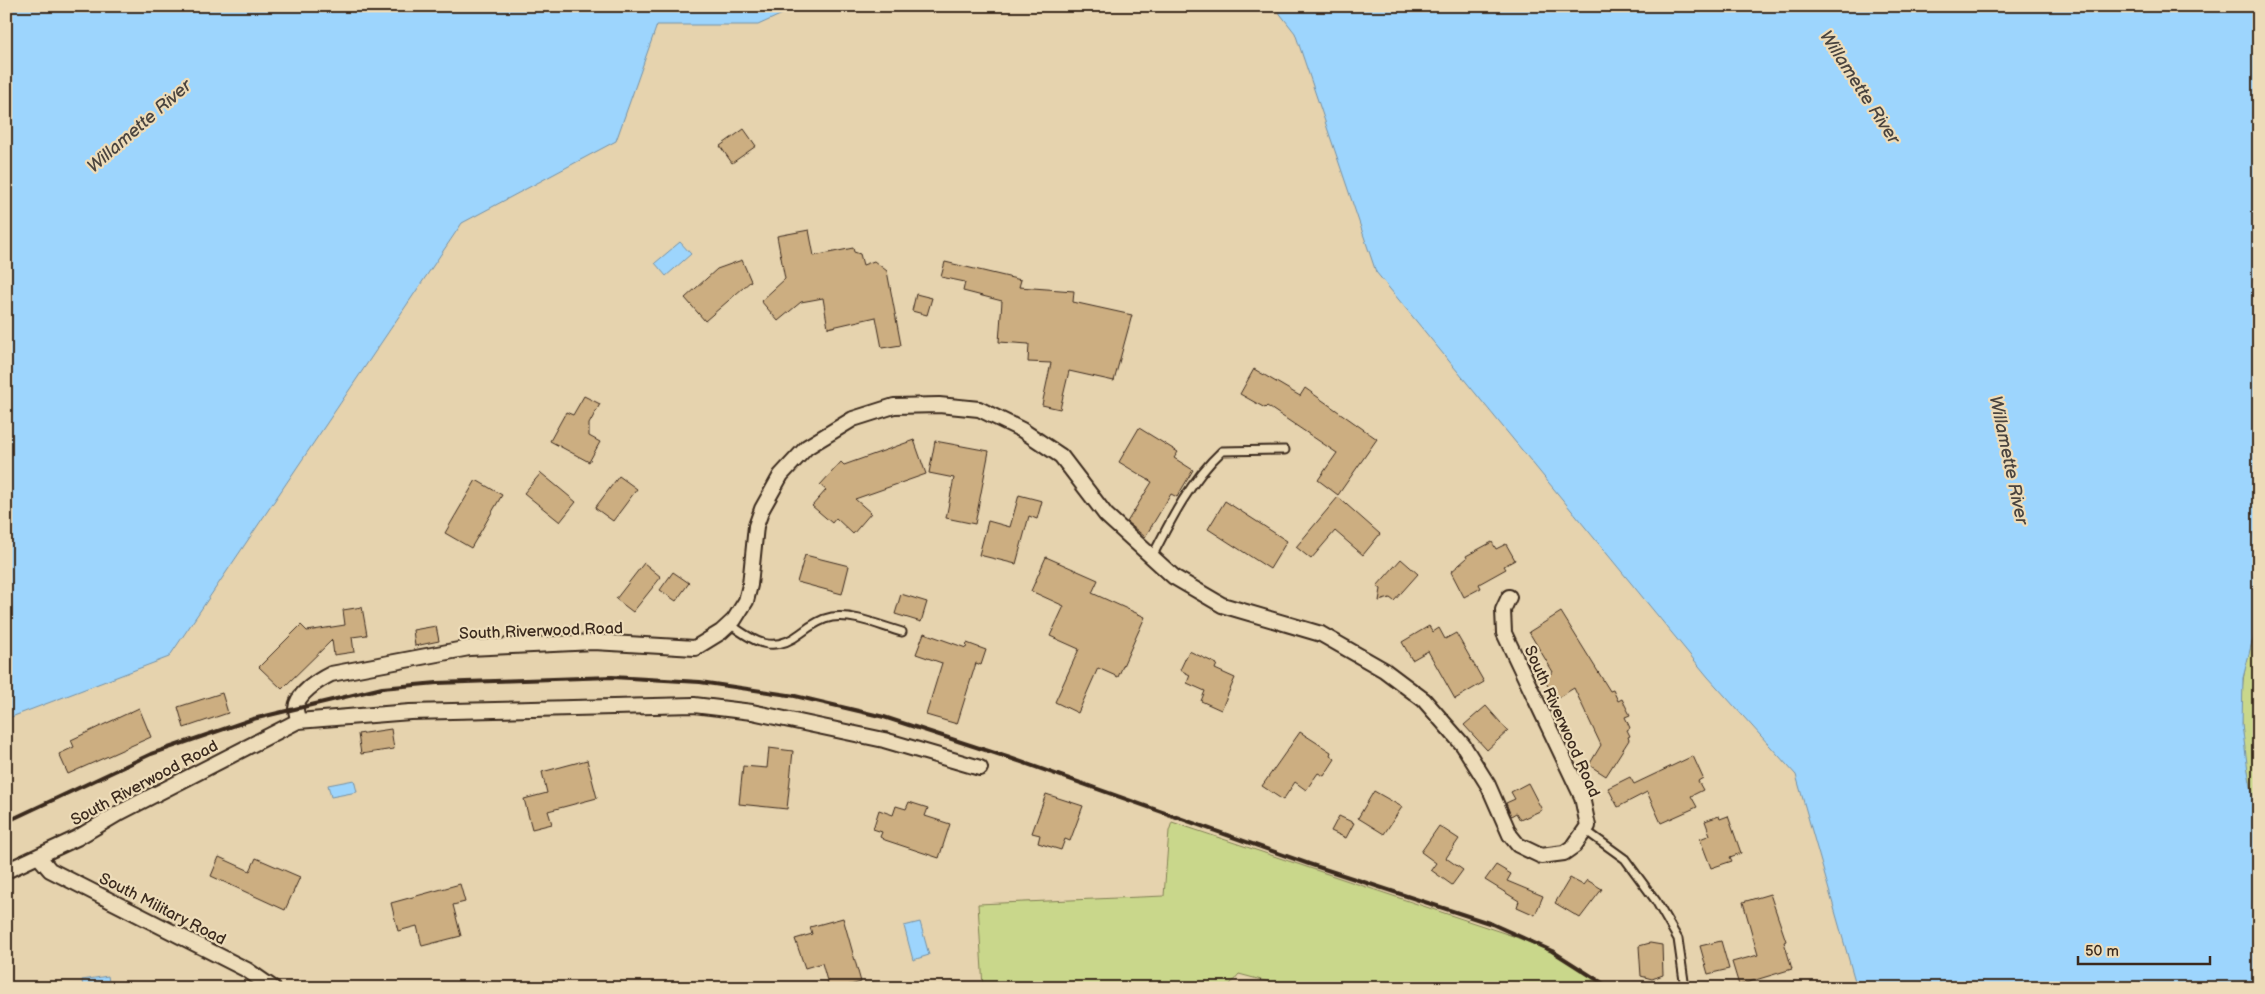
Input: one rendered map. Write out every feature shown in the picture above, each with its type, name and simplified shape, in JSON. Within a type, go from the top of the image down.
[{"type":"street","name":"South Riverwood Road","points":[[298,721],[296,708],[302,696],[322,678],[331,674],[468,648],[594,642],[695,648],[708,642],[730,624],[746,601],[750,585],[756,526],[769,493],[781,475],[807,448],[829,432],[853,419],[894,406],[939,404],[979,409],[1022,430],[1061,456],[1106,515],[1174,577],[1222,605],[1321,634],[1384,670],[1424,700],[1463,745],[1488,786],[1510,835],[1518,845],[1541,856],[1564,853],[1574,846],[1588,826],[1582,797],[1504,633],[1503,610],[1509,597]]},
{"type":"street","name":"South Riverwood Road","points":[[6,871],[39,857],[298,721],[410,712],[652,705],[720,707],[884,740],[980,768]]},
{"type":"street","name":"South Military Road","points":[[39,857],[50,870],[247,970],[274,988]]},
{"type":"lane","points":[[1152,557],[1172,516],[1207,466],[1222,451],[1285,450]]},
{"type":"lane","points":[[730,624],[753,640],[773,645],[785,643],[818,622],[830,618],[852,618],[902,632]]},
{"type":"lane","points":[[1585,830],[1625,859],[1656,901],[1678,939],[1685,988]]},
{"type":"green space","points":[[2259,628],[2259,828],[2245,753],[2242,701],[2244,676],[2249,652]]},
{"type":"green space","points":[[1172,822],[1513,936],[1550,951],[1613,988],[1291,988],[1239,974],[1227,988],[983,988],[978,904],[1164,896],[1169,831]]},
{"type":"water","name":"Willamette River","points":[[6,6],[800,6],[758,25],[657,25],[616,141],[462,223],[169,657],[6,719]]},
{"type":"water","name":"Willamette River","points":[[1274,6],[2259,6],[2259,628],[2252,642],[2243,678],[2242,725],[2248,771],[2259,828],[2259,988],[1857,988],[1796,775],[1708,677],[1376,272],[1295,33]]},
{"type":"water","points":[[680,242],[691,254],[666,276],[655,263]]},
{"type":"water","points":[[354,780],[357,792],[331,797],[328,785]]},
{"type":"water","points":[[920,922],[929,955],[913,960],[904,926]]},
{"type":"water","points":[[108,976],[110,988],[83,988],[82,980]]},
{"type":"building","points":[[744,129],[756,146],[732,163],[720,146]]},
{"type":"building","points":[[809,230],[814,256],[853,248],[854,252],[860,254],[863,265],[874,261],[887,271],[901,345],[882,348],[876,317],[828,328],[823,298],[801,302],[778,321],[761,301],[785,279],[777,236]]},
{"type":"building","points":[[742,260],[751,281],[705,321],[685,298],[717,269]]},
{"type":"building","points":[[945,262],[1021,280],[1019,287],[1074,291],[1073,302],[1132,315],[1114,381],[1069,371],[1060,409],[1042,405],[1051,363],[1028,362],[1029,344],[999,342],[1002,301],[963,291],[965,282],[941,277]]},
{"type":"building","points":[[916,294],[932,298],[927,315],[912,311]]},
{"type":"building","points":[[1254,369],[1300,396],[1305,388],[1377,439],[1338,495],[1318,480],[1337,453],[1267,406],[1265,408],[1240,394]]},
{"type":"building","points":[[584,396],[600,404],[589,424],[589,436],[600,442],[589,462],[550,441],[566,412],[573,415]]},
{"type":"building","points":[[1139,428],[1178,452],[1174,458],[1193,470],[1177,497],[1171,494],[1145,537],[1127,522],[1152,482],[1119,462]]},
{"type":"building","points":[[914,440],[926,474],[855,499],[871,513],[853,534],[836,518],[832,523],[812,506],[826,490],[820,485],[841,462],[844,465]]},
{"type":"building","points":[[935,441],[989,451],[975,524],[946,518],[954,478],[929,473]]},
{"type":"building","points":[[541,473],[576,502],[560,522],[524,493]]},
{"type":"building","points":[[619,476],[637,489],[613,521],[595,508]]},
{"type":"building","points":[[476,480],[502,495],[471,548],[445,533]]},
{"type":"building","points":[[1019,495],[1042,501],[1037,519],[1029,516],[1016,564],[979,555],[988,521],[1010,527]]},
{"type":"building","points":[[1338,497],[1380,534],[1363,555],[1335,531],[1311,559],[1296,547]]},
{"type":"building","points":[[1225,501],[1287,541],[1270,569],[1208,529]]},
{"type":"building","points":[[1492,542],[1496,549],[1506,544],[1515,560],[1504,566],[1506,569],[1479,584],[1481,588],[1464,597],[1451,572],[1467,558],[1466,556]]},
{"type":"building","points":[[805,555],[849,566],[842,594],[797,582]]},
{"type":"building","points":[[1046,557],[1098,580],[1092,593],[1145,617],[1118,677],[1098,668],[1078,713],[1055,702],[1079,649],[1050,636],[1064,606],[1031,591]]},
{"type":"building","points":[[1401,559],[1418,574],[1394,601],[1390,598],[1379,601],[1381,589],[1377,586]]},
{"type":"building","points":[[644,563],[661,577],[633,612],[616,599]]},
{"type":"building","points":[[673,572],[689,583],[676,601],[660,590]]},
{"type":"building","points":[[901,594],[927,602],[921,622],[895,614]]},
{"type":"building","points":[[362,607],[367,635],[352,637],[354,652],[334,655],[332,640],[282,689],[259,667],[301,625],[307,631],[345,625],[343,610]]},
{"type":"building","points":[[1561,612],[1610,691],[1613,690],[1618,701],[1622,699],[1630,715],[1625,717],[1630,728],[1627,730],[1630,736],[1628,737],[1629,740],[1606,776],[1589,765],[1601,745],[1574,688],[1556,699],[1543,678],[1553,672],[1529,632]]},
{"type":"building","points":[[436,626],[439,641],[415,646],[413,630]]},
{"type":"building","points":[[1429,626],[1433,632],[1439,628],[1445,639],[1456,633],[1484,682],[1455,699],[1428,651],[1412,660],[1402,642]]},
{"type":"building","points":[[924,633],[966,648],[967,643],[986,650],[981,665],[976,663],[957,724],[926,715],[942,663],[916,654]]},
{"type":"building","points":[[1189,651],[1217,664],[1215,669],[1235,678],[1221,710],[1201,701],[1205,691],[1187,683],[1190,675],[1180,670]]},
{"type":"building","points":[[222,693],[228,713],[184,728],[178,707]]},
{"type":"building","points":[[1486,706],[1508,731],[1487,750],[1464,725]]},
{"type":"building","points":[[139,708],[151,737],[68,774],[59,754],[74,747],[71,740]]},
{"type":"building","points":[[391,729],[394,749],[361,754],[358,734]]},
{"type":"building","points":[[1300,732],[1331,752],[1330,755],[1335,759],[1324,776],[1318,773],[1306,790],[1295,782],[1283,800],[1262,786]]},
{"type":"building","points":[[769,748],[793,751],[787,809],[739,804],[743,766],[767,768]]},
{"type":"building","points":[[1693,756],[1703,778],[1698,781],[1703,790],[1691,796],[1697,807],[1661,823],[1647,792],[1618,807],[1608,788],[1630,777],[1634,784]]},
{"type":"building","points":[[587,760],[597,798],[548,811],[552,824],[532,829],[524,799],[547,793],[542,772]]},
{"type":"building","points":[[1528,783],[1542,810],[1520,820],[1516,813],[1511,816],[1506,803],[1515,799],[1511,792]]},
{"type":"building","points":[[1374,791],[1402,807],[1384,834],[1358,818]]},
{"type":"building","points":[[1046,794],[1083,806],[1070,841],[1065,839],[1061,850],[1038,843],[1040,835],[1032,833]]},
{"type":"building","points":[[909,802],[928,808],[925,816],[950,824],[939,858],[885,840],[880,837],[882,832],[873,829],[879,810],[893,815],[896,806],[906,809]]},
{"type":"building","points":[[1339,816],[1354,823],[1346,838],[1331,831]]},
{"type":"building","points":[[1719,816],[1720,819],[1728,816],[1741,853],[1730,857],[1732,861],[1711,868],[1700,839],[1710,835],[1705,821]]},
{"type":"building","points":[[1439,826],[1459,839],[1446,858],[1463,870],[1452,885],[1431,870],[1436,863],[1421,852]]},
{"type":"building","points":[[219,857],[250,871],[256,858],[300,877],[285,910],[211,876]]},
{"type":"building","points":[[1496,865],[1511,874],[1507,881],[1543,896],[1535,915],[1517,907],[1519,901],[1485,880]]},
{"type":"building","points":[[1570,878],[1583,885],[1587,880],[1602,889],[1580,918],[1555,903]]},
{"type":"building","points":[[460,884],[465,902],[453,905],[461,936],[422,946],[417,926],[398,931],[391,903]]},
{"type":"building","points":[[1770,894],[1786,941],[1784,942],[1792,969],[1739,985],[1732,962],[1758,955],[1743,902]]},
{"type":"building","points":[[843,918],[861,982],[839,988],[829,988],[822,963],[805,968],[795,939],[812,934],[810,927]]},
{"type":"building","points":[[1721,941],[1729,969],[1708,974],[1700,946]]},
{"type":"building","points":[[1650,943],[1662,945],[1663,975],[1652,979],[1641,976],[1639,946]]},
{"type":"railway","points":[[6,822],[151,754],[253,719],[382,688],[437,683],[612,677],[700,682],[795,696],[884,717],[1010,758],[1309,864],[1492,924],[1552,951],[1610,988]]}]
